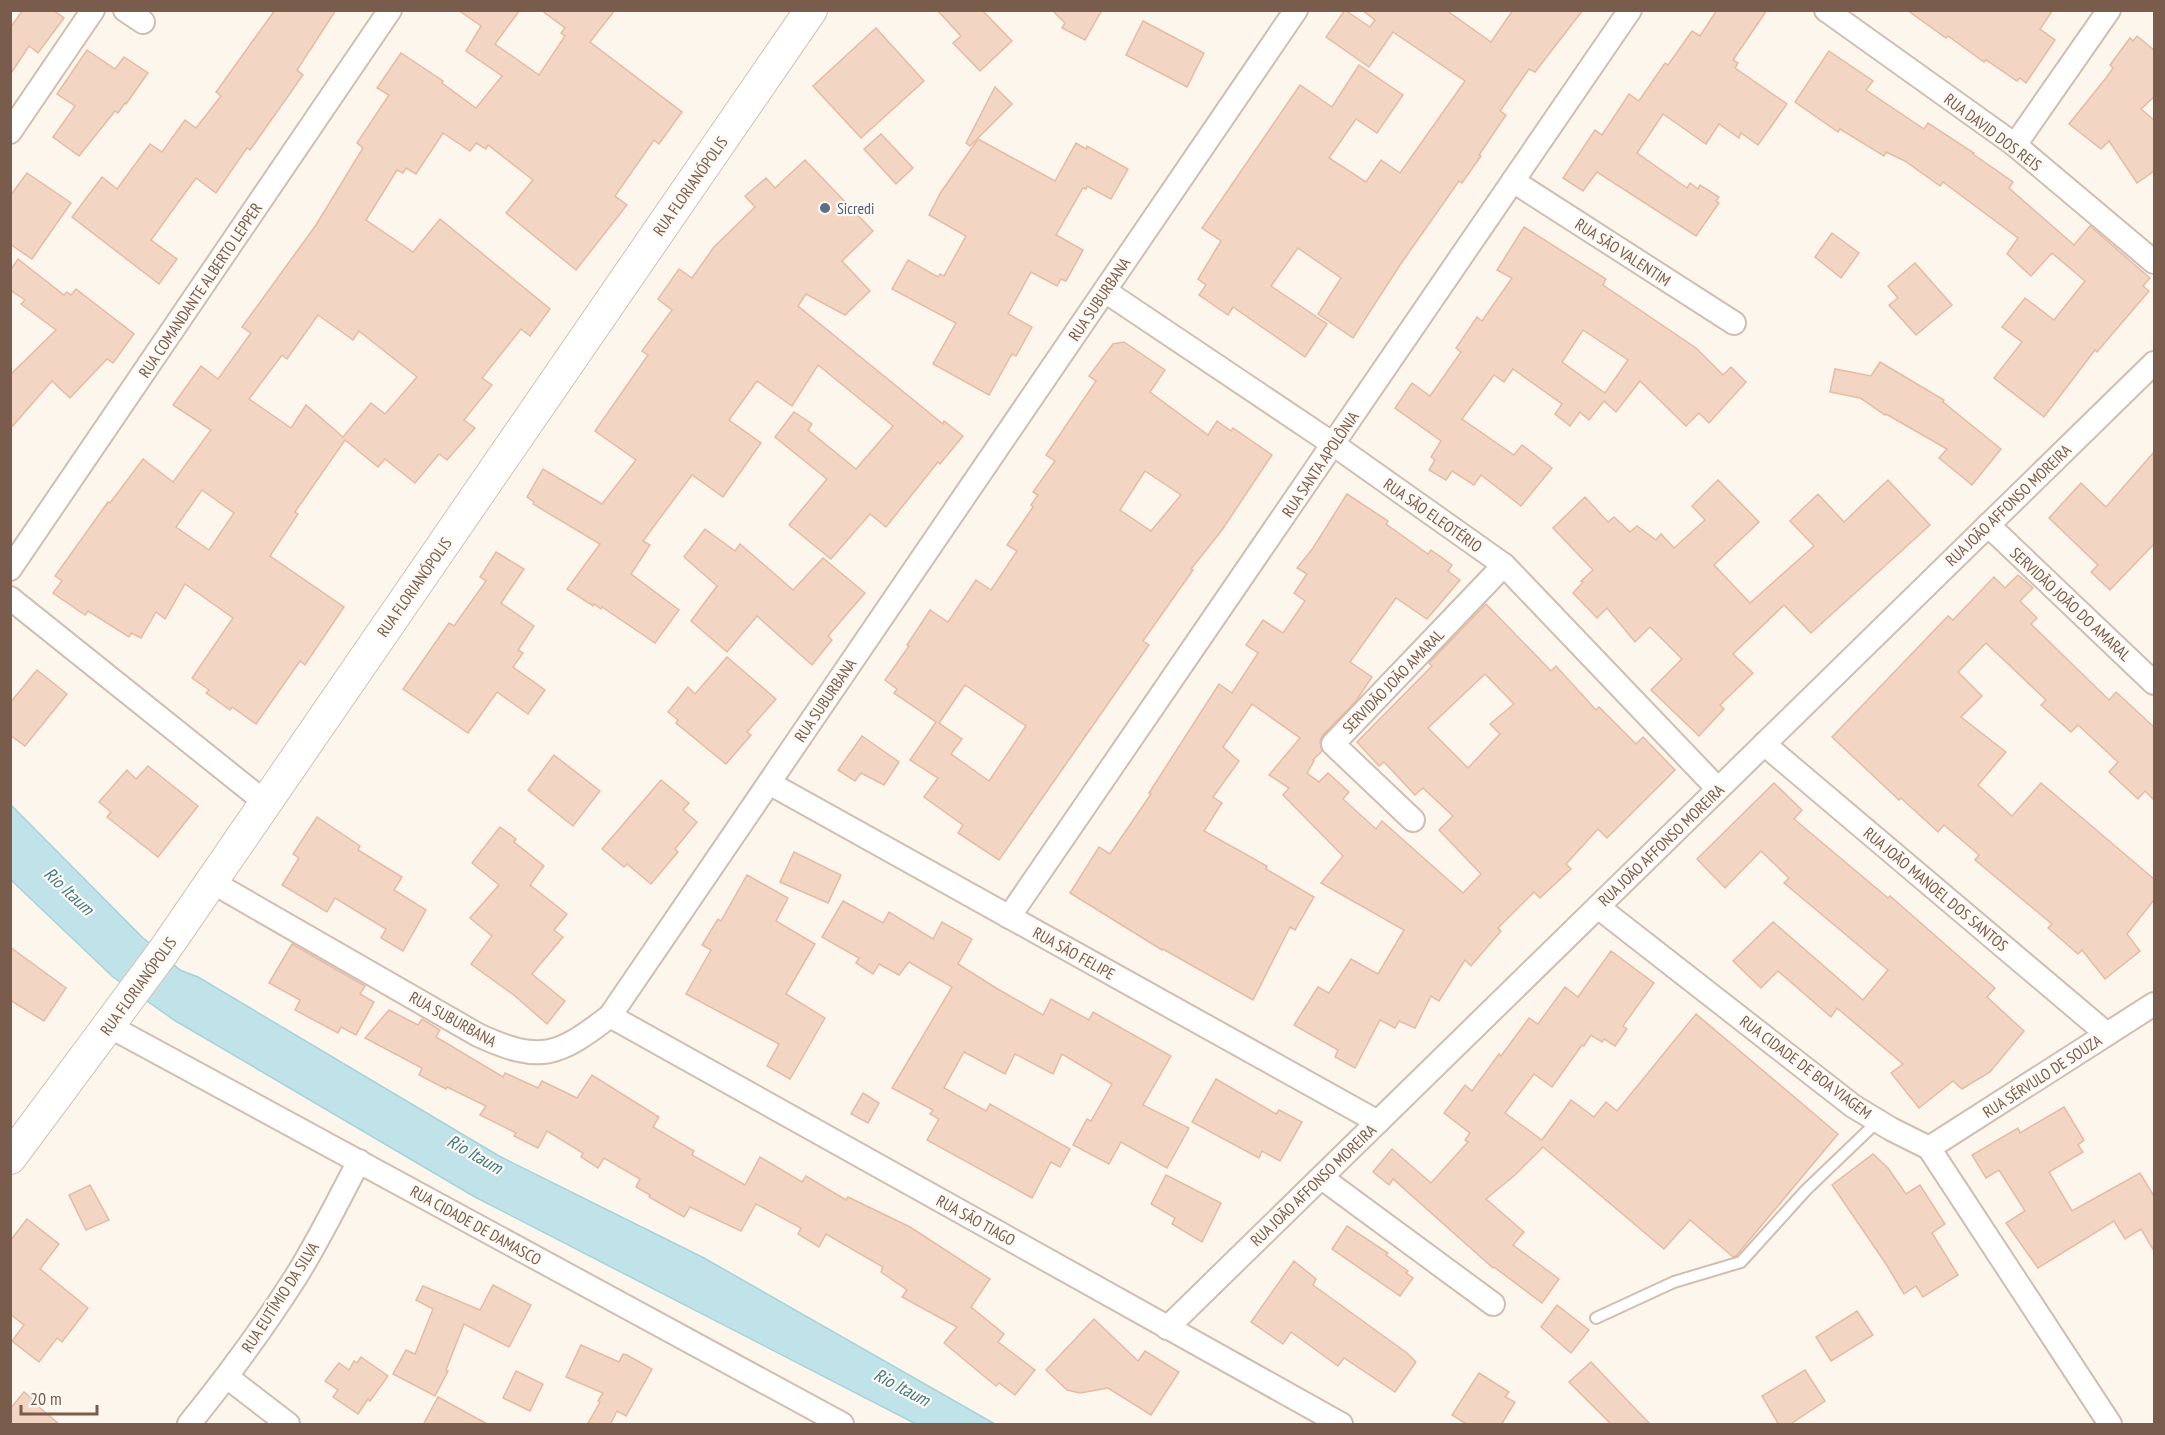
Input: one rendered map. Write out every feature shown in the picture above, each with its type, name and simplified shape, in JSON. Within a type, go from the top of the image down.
[{"type":"main road","name":"RUA FLORIANÓPOLIS","points":[[10,1158],[134,992],[212,882],[811,10]]},
{"type":"street","points":[[10,132],[93,10]]},
{"type":"street","name":"RUA COMANDANTE ALBERTO LEPPER","points":[[10,569],[390,10]]},
{"type":"street","name":"RUA SUBURBANA","points":[[212,882],[478,1035],[502,1046],[521,1052],[561,1049],[579,1040],[610,1016],[1296,10]]},
{"type":"street","name":"RUA SANTA APOLÔNIA","points":[[1009,917],[1630,10]]},
{"type":"street","name":"RUA DAVID DOS REIS","points":[[1826,10],[2015,146],[2154,262]]},
{"type":"street","points":[[2015,146],[2109,10]]},
{"type":"street","name":"RUA SÃO VALENTIM","points":[[1513,181],[1734,324]]},
{"type":"street","name":"RUA SÃO ELEOTÉRIO","points":[[1105,291],[1333,444],[1504,565],[1718,789]]},
{"type":"street","name":"RUA JOÃO AFFONSO MOREIRA","points":[[1167,1328],[2154,363]]},
{"type":"street","name":"SERVIDÃO JOÃO DO AMARAL","points":[[1988,525],[2154,683]]},
{"type":"street","name":"SERVIDÃO JOÃO AMARAL","points":[[1413,820],[1333,744],[1504,565]]},
{"type":"street","points":[[10,598],[266,802]]},
{"type":"street","name":"RUA JOÃO MANOEL DOS SANTOS","points":[[1764,744],[2107,1034]]},
{"type":"street","name":"RUA SÃO FELIPE","points":[[769,783],[1378,1122]]},
{"type":"street","name":"RUA CIDADE DE BOA VIAGEM","points":[[1598,907],[1852,1106],[1929,1148],[2110,1425]]},
{"type":"street","name":"RUA SÉRVULO DE SOUZA","points":[[1929,1148],[2154,1004]]},
{"type":"street","name":"RUA SÃO TIAGO","points":[[610,1016],[1341,1425]]},
{"type":"street","name":"RUA CIDADE DE DAMASCO","points":[[109,1026],[842,1425]]},
{"type":"street","name":"RUA EUTÍMIO DA SILVA","points":[[189,1425],[266,1323],[298,1273],[359,1161]]},
{"type":"street","points":[[1322,1178],[1493,1304]]},
{"type":"street","points":[[227,1377],[288,1425]]},
{"type":"lane","points":[[1596,1318],[1674,1282],[1741,1262],[1806,1190],[1878,1121]]},
{"type":"water","name":"Rio Itaum","points":[[10,804],[142,937],[180,970],[198,977],[499,1156],[704,1258],[995,1424],[916,1424],[475,1197],[174,1020],[113,977],[11,880]]},
{"type":"building","points":[[23,10],[53,10],[64,18],[38,53],[29,46],[10,75],[10,28]]},
{"type":"building","points":[[275,10],[336,10],[297,70],[303,75],[250,150],[247,148],[216,193],[196,178],[151,240],[177,259],[159,284],[72,217],[102,177],[117,189],[150,144],[162,152],[185,120],[196,128],[221,96],[216,92]]},
{"type":"building","points":[[458,10],[520,10],[495,44],[539,75],[565,36],[561,33],[565,28],[541,10],[615,10],[590,42],[682,112],[659,144],[654,140],[615,196],[627,205],[576,270],[506,213],[533,180],[488,145],[486,149],[476,143],[470,151],[443,133],[416,174],[406,168],[403,173],[397,170],[366,220],[413,252],[440,219],[550,309],[530,336],[521,329],[482,378],[492,385],[464,420],[475,428],[447,460],[439,454],[415,483],[385,459],[378,467],[345,440],[295,512],[298,514],[270,556],[344,607],[305,665],[300,661],[256,724],[232,707],[230,710],[206,693],[209,690],[192,678],[233,618],[185,584],[165,619],[156,612],[141,638],[131,633],[129,637],[88,611],[85,615],[53,593],[62,581],[55,576],[108,502],[110,503],[143,459],[173,482],[211,430],[173,405],[201,366],[218,379],[251,333],[242,327],[316,225],[363,148],[357,143],[389,95],[377,88],[401,53],[443,81],[442,83],[476,108],[502,76],[466,51],[481,26]],"holes":[[[318,315],[353,340],[359,331],[417,377],[385,414],[371,403],[343,437],[306,405],[291,428],[249,399],[282,355],[287,359]],[[202,490],[234,513],[209,550],[176,527]]]},
{"type":"building","points":[[937,10],[982,10],[1012,41],[980,71],[953,43],[961,36]]},
{"type":"building","points":[[1052,10],[1102,10],[1085,40],[1062,28],[1065,23]]},
{"type":"building","points":[[1345,10],[1370,27],[1375,20],[1362,10],[1446,10],[1491,42],[1513,10],[1583,10],[1535,72],[1529,69],[1500,111],[1506,115],[1479,155],[1481,156],[1462,183],[1459,181],[1400,265],[1353,338],[1318,314],[1341,278],[1298,248],[1271,286],[1327,324],[1305,357],[1233,307],[1228,315],[1199,295],[1206,285],[1198,279],[1221,241],[1202,228],[1300,85],[1332,107],[1359,65],[1403,95],[1377,133],[1356,119],[1329,158],[1366,182],[1381,160],[1400,173],[1465,81],[1393,32],[1369,67],[1326,37]]},
{"type":"building","points":[[1717,10],[1767,10],[1733,60],[1738,63],[1735,68],[1787,104],[1758,145],[1741,133],[1739,138],[1719,124],[1706,144],[1663,114],[1637,153],[1687,188],[1690,183],[1698,189],[1700,185],[1719,197],[1716,201],[1719,203],[1696,236],[1597,172],[1583,191],[1563,178],[1595,130],[1602,135],[1629,94],[1639,101],[1665,63],[1668,65],[1692,31],[1700,36]]},
{"type":"building","points":[[1907,10],[2053,10],[2040,29],[2055,40],[2026,83],[2020,78],[2017,81],[1986,60],[1984,62]]},
{"type":"building","points":[[1143,21],[1204,53],[1187,87],[1126,55]]},
{"type":"building","points":[[876,28],[924,81],[861,138],[813,86]]},
{"type":"building","points":[[2137,36],[2154,50],[2154,97],[2141,109],[2154,120],[2154,171],[2137,183],[2109,141],[2101,149],[2069,124],[2106,78],[2113,68],[2110,65],[2130,38],[2133,41]]},
{"type":"building","points":[[87,50],[115,69],[124,57],[148,73],[126,104],[118,113],[115,111],[79,156],[53,137],[75,106],[57,94]]},
{"type":"building","points":[[1829,51],[1873,81],[1866,90],[1924,129],[1928,123],[2013,182],[2009,188],[2074,245],[2090,226],[2150,278],[2143,286],[2149,291],[2097,352],[2095,350],[2044,417],[1994,378],[2022,342],[2002,327],[2025,298],[2054,320],[2085,281],[2052,253],[2031,276],[2007,254],[2018,238],[1943,182],[1940,186],[1905,161],[1886,152],[1884,156],[1840,129],[1838,132],[1795,102]]},
{"type":"building","points":[[995,87],[1012,104],[970,146],[966,143]]},
{"type":"building","points":[[881,134],[913,168],[896,184],[864,149]]},
{"type":"building","points":[[978,139],[1055,181],[1076,143],[1086,149],[1087,146],[1128,169],[1111,199],[1087,186],[1086,189],[1083,188],[1056,235],[1083,250],[1066,281],[1061,279],[1057,286],[1031,272],[1008,314],[1032,327],[1016,356],[1012,354],[989,395],[933,364],[956,323],[892,289],[908,260],[938,277],[940,274],[944,276],[966,236],[929,215],[941,192]]},
{"type":"building","points":[[805,160],[873,231],[842,261],[870,291],[845,315],[806,294],[798,306],[943,424],[944,421],[963,436],[940,464],[938,462],[886,527],[870,514],[831,559],[789,525],[827,479],[775,437],[794,412],[812,424],[808,430],[856,469],[893,426],[818,365],[792,406],[757,381],[729,420],[761,443],[723,497],[692,475],[643,541],[650,545],[631,574],[679,610],[655,643],[602,607],[601,609],[594,604],[593,606],[567,589],[600,544],[533,504],[534,502],[527,497],[543,469],[602,504],[636,460],[595,431],[648,355],[642,351],[672,310],[658,299],[679,269],[692,278],[714,247],[755,207],[745,196],[766,178],[775,188]]},
{"type":"building","points":[[27,173],[71,203],[32,259],[10,244],[10,196]]},
{"type":"building","points":[[1524,227],[1606,279],[1603,285],[1696,348],[1723,375],[1731,367],[1746,382],[1709,423],[1699,413],[1686,426],[1640,381],[1616,412],[1604,401],[1589,420],[1580,412],[1570,426],[1555,414],[1562,404],[1513,369],[1504,382],[1494,375],[1462,419],[1514,455],[1522,445],[1552,468],[1521,506],[1481,475],[1474,485],[1452,471],[1446,480],[1429,470],[1435,460],[1431,457],[1441,441],[1395,408],[1412,383],[1430,396],[1461,352],[1456,348],[1477,317],[1482,321],[1512,278],[1497,270]],"holes":[[[1583,330],[1628,360],[1605,393],[1562,362]]]},
{"type":"building","points":[[1832,233],[1859,253],[1841,278],[1815,257]]},
{"type":"building","points":[[18,259],[64,295],[67,292],[71,295],[76,289],[134,334],[113,363],[107,359],[70,398],[52,381],[10,429],[10,375],[56,330],[21,304],[25,300],[10,290],[10,271]]},
{"type":"building","points":[[1915,263],[1952,305],[1916,335],[1889,305],[1898,298],[1888,286]]},
{"type":"building","points":[[1124,342],[1165,370],[1150,392],[1208,435],[1217,421],[1231,431],[1233,428],[1272,455],[1143,641],[1149,645],[999,860],[958,833],[963,825],[924,797],[938,778],[910,760],[936,722],[894,693],[897,689],[885,680],[909,646],[907,645],[930,610],[948,622],[976,580],[991,590],[1017,551],[1007,545],[1033,507],[1031,505],[1038,495],[1033,492],[1055,461],[1046,455],[1096,381],[1089,376],[1113,344]],"holes":[[[1145,471],[1181,495],[1151,531],[1120,510]],[[965,685],[1026,726],[989,781],[951,754],[962,739],[939,723]]]},
{"type":"building","points":[[1880,362],[1944,400],[1943,402],[2001,449],[1972,485],[1939,458],[1947,449],[1885,415],[1860,398],[1830,392],[1835,369],[1871,376]]},
{"type":"building","points":[[2154,452],[2154,544],[2110,590],[2091,572],[2098,565],[2049,518],[2081,483],[2106,507]]},
{"type":"building","points":[[1718,480],[1759,522],[1714,565],[1750,603],[1814,546],[1790,521],[1818,494],[1844,522],[1888,480],[1930,525],[1811,633],[1784,605],[1733,654],[1753,673],[1720,705],[1724,709],[1699,736],[1651,690],[1682,659],[1650,627],[1635,642],[1607,608],[1597,618],[1573,593],[1583,582],[1581,581],[1593,570],[1553,528],[1585,497],[1608,522],[1614,517],[1630,532],[1637,526],[1656,540],[1661,534],[1674,548],[1705,520],[1692,506]]},
{"type":"building","points":[[1347,494],[1388,521],[1386,524],[1428,554],[1431,550],[1452,565],[1448,571],[1460,580],[1427,619],[1396,598],[1350,662],[1372,677],[1356,701],[1323,735],[1320,741],[1322,751],[1313,760],[1307,773],[1319,782],[1328,773],[1349,792],[1343,799],[1376,829],[1382,821],[1463,893],[1481,874],[1439,830],[1453,816],[1423,788],[1415,795],[1384,762],[1379,766],[1357,742],[1432,666],[1429,663],[1486,604],[1551,671],[1556,666],[1596,710],[1599,707],[1636,744],[1643,737],[1675,770],[1607,838],[1598,829],[1566,864],[1571,869],[1540,898],[1534,892],[1498,928],[1501,931],[1471,966],[1465,960],[1439,1001],[1431,996],[1415,1028],[1399,1021],[1395,1028],[1380,1020],[1355,1068],[1335,1057],[1338,1050],[1294,1025],[1318,987],[1329,993],[1351,959],[1378,974],[1404,930],[1321,883],[1343,856],[1283,795],[1289,788],[1269,775],[1300,738],[1252,704],[1223,747],[1239,761],[1213,797],[1222,803],[1204,831],[1267,866],[1266,869],[1314,897],[1295,930],[1290,927],[1253,1000],[1162,950],[1070,893],[1099,847],[1110,854],[1151,794],[1149,793],[1219,684],[1232,693],[1258,653],[1246,645],[1263,620],[1283,633],[1305,601],[1294,593],[1307,574],[1297,568],[1313,548]],"holes":[[[1485,674],[1514,704],[1490,724],[1500,734],[1468,768],[1428,728]]]},
{"type":"building","points":[[705,529],[735,551],[740,544],[793,590],[823,558],[865,593],[828,636],[832,640],[812,665],[757,616],[727,652],[691,621],[717,586],[684,557]]},
{"type":"building","points":[[496,552],[524,569],[501,603],[534,626],[518,650],[523,653],[513,667],[545,690],[528,714],[497,692],[468,733],[403,689],[449,623],[454,626],[486,581],[480,577]]},
{"type":"building","points":[[2018,575],[2033,588],[2020,601],[2037,618],[2031,624],[2109,700],[2116,692],[2154,727],[2154,800],[2145,791],[2138,799],[2109,772],[2118,762],[2078,725],[2071,732],[2041,705],[2046,700],[1986,643],[1958,672],[1982,696],[1961,717],[2006,752],[1978,785],[2012,816],[2041,783],[2154,879],[2154,900],[2127,934],[2140,951],[2105,979],[2082,950],[2078,954],[2048,928],[2052,924],[1975,860],[1979,855],[1944,825],[1938,832],[1901,798],[1899,800],[1832,737],[1948,616],[1953,620],[1994,577],[2005,588]]},
{"type":"building","points":[[727,657],[776,699],[747,732],[751,735],[726,764],[676,723],[678,720],[668,712],[688,687],[695,694]]},
{"type":"building","points":[[37,670],[67,694],[25,746],[10,735],[10,703]]},
{"type":"building","points":[[862,736],[899,762],[884,785],[861,773],[855,781],[838,770]]},
{"type":"building","points":[[554,755],[600,791],[573,826],[528,790]]},
{"type":"building","points":[[148,766],[198,806],[158,857],[107,817],[111,812],[99,802],[127,770],[136,779]]},
{"type":"building","points":[[661,780],[689,803],[683,810],[697,822],[675,849],[678,852],[651,884],[627,864],[624,867],[602,849]]},
{"type":"building","points":[[1774,783],[1802,810],[1794,819],[1888,898],[1890,896],[1995,988],[1987,997],[2024,1031],[1990,1072],[1962,1089],[1953,1081],[1919,1108],[1891,1073],[1903,1064],[1837,1008],[1831,1017],[1778,971],[1761,988],[1733,961],[1773,922],[1863,1000],[1888,970],[1784,883],[1789,878],[1761,851],[1725,888],[1697,859]]},
{"type":"building","points":[[317,817],[360,846],[358,850],[402,877],[394,890],[426,910],[403,951],[381,938],[386,929],[335,898],[327,912],[282,885],[299,858],[293,854]]},
{"type":"building","points":[[500,827],[516,839],[514,842],[544,866],[530,885],[567,914],[554,930],[563,937],[532,974],[565,1001],[547,1024],[515,996],[471,964],[492,936],[470,918],[499,885],[472,863]]},
{"type":"building","points":[[794,852],[841,875],[828,903],[780,882]]},
{"type":"building","points":[[747,875],[788,898],[776,921],[815,944],[786,994],[825,1018],[790,1079],[767,1066],[779,1044],[686,994],[711,950],[702,945],[718,919],[721,921]]},
{"type":"building","points":[[843,901],[883,923],[889,912],[933,939],[942,922],[972,939],[958,964],[996,988],[1043,1015],[1051,999],[1089,1020],[1093,1012],[1171,1056],[1143,1105],[1189,1128],[1167,1168],[1121,1142],[1109,1164],[1073,1145],[1087,1119],[1091,1121],[1112,1084],[1062,1054],[1053,1074],[1015,1054],[1005,1074],[964,1052],[944,1088],[986,1111],[990,1104],[1070,1149],[1060,1167],[1051,1162],[1032,1198],[927,1140],[939,1119],[930,1114],[933,1110],[892,1088],[952,987],[909,962],[899,975],[879,964],[873,974],[856,963],[859,958],[822,937]]},
{"type":"building","points":[[292,944],[365,986],[360,994],[374,1002],[356,1035],[341,1027],[338,1033],[295,1010],[300,1000],[269,983]]},
{"type":"building","points":[[10,947],[66,988],[44,1021],[10,1000]]},
{"type":"building","points":[[1611,951],[1654,983],[1623,1026],[1627,1029],[1615,1046],[1591,1035],[1552,1087],[1534,1074],[1505,1113],[1542,1140],[1571,1100],[1594,1117],[1606,1102],[1617,1111],[1696,1014],[1838,1134],[1733,1257],[1690,1220],[1664,1249],[1543,1147],[1515,1175],[1486,1199],[1524,1232],[1513,1245],[1559,1279],[1542,1303],[1493,1268],[1393,1179],[1389,1185],[1373,1172],[1392,1149],[1431,1183],[1468,1142],[1465,1140],[1470,1133],[1444,1113],[1465,1085],[1472,1091],[1529,1018],[1538,1024],[1565,987],[1578,997]]},
{"type":"building","points":[[389,1010],[418,1025],[422,1019],[440,1030],[436,1037],[503,1077],[505,1073],[538,1088],[542,1081],[577,1098],[592,1075],[659,1117],[653,1127],[694,1151],[692,1155],[745,1185],[760,1157],[802,1182],[806,1176],[846,1200],[848,1197],[910,1227],[990,1279],[971,1307],[1004,1334],[998,1342],[1035,1370],[1015,1395],[999,1383],[996,1386],[944,1343],[957,1327],[902,1297],[907,1290],[881,1272],[883,1267],[826,1234],[819,1247],[798,1234],[801,1228],[756,1204],[741,1231],[690,1207],[684,1217],[649,1197],[650,1195],[636,1187],[640,1179],[604,1158],[598,1168],[581,1157],[583,1153],[547,1131],[538,1148],[514,1136],[516,1133],[480,1115],[486,1106],[419,1075],[422,1068],[365,1038]]},
{"type":"building","points":[[1216,1079],[1276,1114],[1279,1110],[1302,1122],[1280,1161],[1262,1151],[1259,1158],[1192,1122]]},
{"type":"building","points":[[863,1093],[879,1103],[868,1123],[851,1114]]},
{"type":"building","points":[[2064,1107],[2084,1140],[2078,1145],[2083,1152],[2049,1172],[2072,1211],[2140,1173],[2154,1196],[2154,1251],[2141,1229],[2125,1239],[2114,1221],[2038,1268],[2006,1223],[2025,1211],[1999,1170],[1986,1178],[1972,1155],[2018,1128],[2020,1133]]},
{"type":"building","points":[[1873,1154],[1888,1168],[1906,1194],[1920,1185],[1945,1224],[1932,1233],[1958,1275],[1923,1297],[1916,1286],[1904,1294],[1832,1185]]},
{"type":"building","points":[[1166,1175],[1221,1203],[1202,1242],[1172,1224],[1175,1218],[1151,1204]]},
{"type":"building","points":[[90,1185],[109,1220],[86,1230],[69,1195]]},
{"type":"building","points":[[27,1219],[59,1244],[40,1269],[88,1308],[62,1342],[57,1338],[39,1362],[12,1341],[24,1325],[10,1314],[10,1241]]},
{"type":"building","points":[[1347,1226],[1388,1253],[1386,1255],[1408,1271],[1406,1273],[1413,1278],[1400,1296],[1332,1249]]},
{"type":"building","points":[[1294,1261],[1316,1279],[1313,1285],[1407,1353],[1416,1362],[1395,1392],[1344,1358],[1338,1366],[1291,1332],[1283,1344],[1251,1322]]},
{"type":"building","points":[[493,1285],[531,1305],[509,1347],[464,1324],[446,1370],[448,1371],[435,1396],[393,1374],[406,1350],[415,1354],[433,1309],[416,1300],[423,1286],[480,1310]]},
{"type":"building","points":[[1557,1305],[1589,1330],[1571,1353],[1541,1327]]},
{"type":"building","points":[[1857,1311],[1873,1335],[1831,1361],[1816,1337]]},
{"type":"building","points":[[1094,1319],[1138,1361],[1145,1351],[1179,1372],[1151,1415],[1108,1388],[1080,1393],[1067,1390],[1046,1370]]},
{"type":"building","points":[[581,1345],[619,1362],[623,1354],[627,1355],[652,1369],[626,1416],[617,1411],[610,1425],[587,1425],[603,1393],[566,1377]]},
{"type":"building","points":[[361,1357],[388,1376],[358,1414],[333,1397],[338,1390],[325,1381],[339,1363],[349,1370],[354,1361],[357,1363]]},
{"type":"building","points":[[1591,1362],[1651,1425],[1612,1425],[1569,1382]]},
{"type":"building","points":[[1805,1370],[1825,1401],[1789,1425],[1779,1425],[1762,1396]]},
{"type":"building","points":[[516,1371],[543,1384],[530,1411],[503,1398]]},
{"type":"building","points":[[1479,1373],[1509,1392],[1505,1397],[1515,1402],[1501,1425],[1468,1425],[1452,1415]]},
{"type":"building","points":[[24,1392],[60,1425],[10,1425],[10,1409]]},
{"type":"building","points":[[438,1397],[489,1425],[423,1425]]},
{"type":"place","name":"Sicredi","points":[[825,208]]}]
